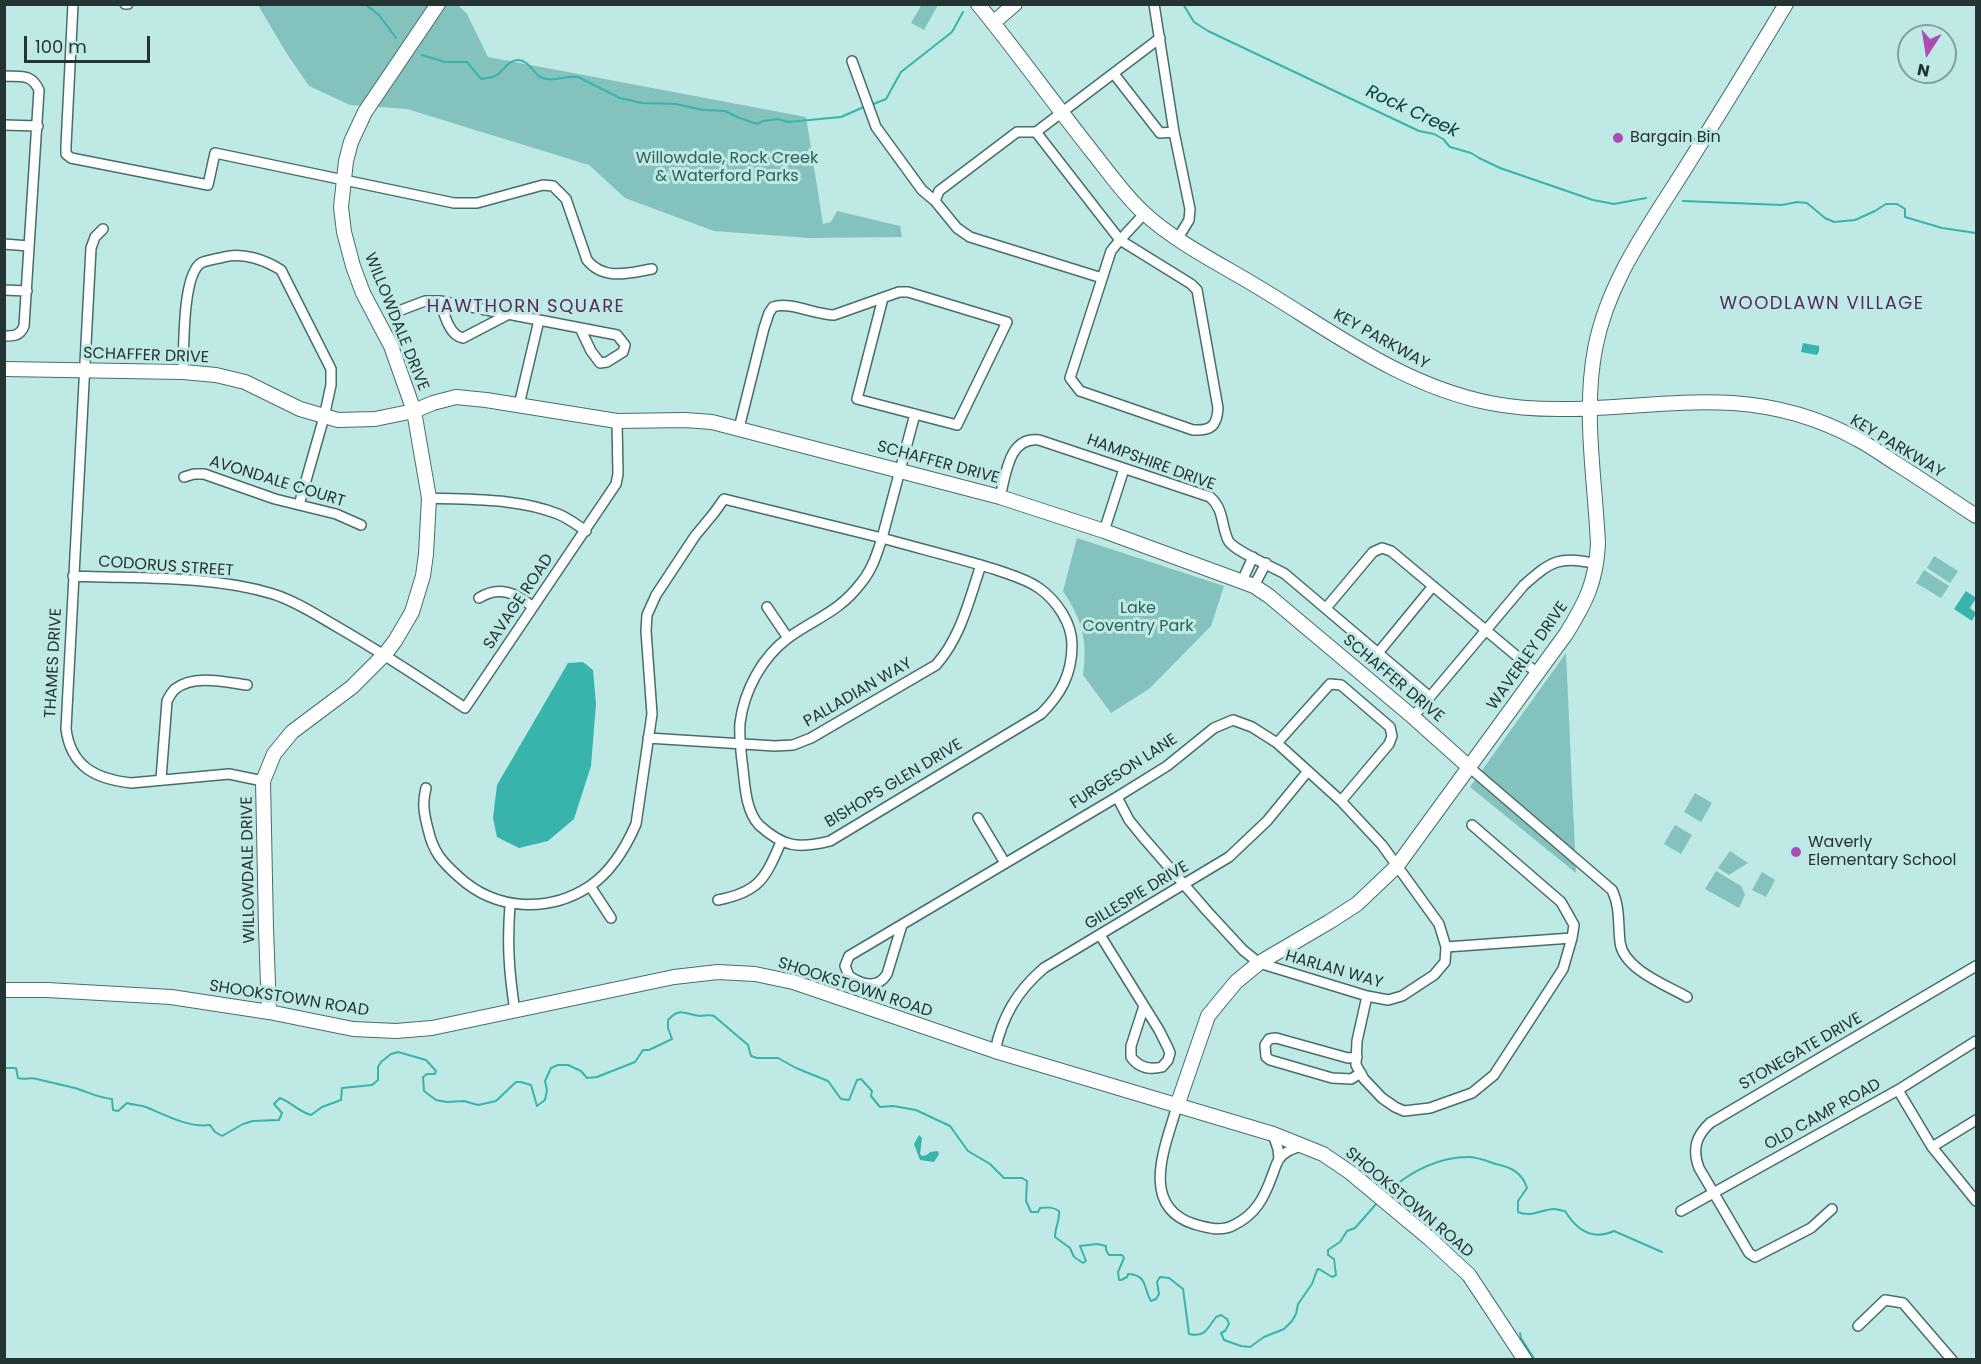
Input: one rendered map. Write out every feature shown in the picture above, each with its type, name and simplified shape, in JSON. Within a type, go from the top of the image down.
[{"type":"street","points":[[73,4],[66,146],[66,154],[71,158],[208,185],[215,153],[454,203],[477,203],[543,184],[554,186],[566,199],[587,260],[594,268],[616,275],[652,270]]},
{"type":"street","name":"WILLOWDALE DRIVE","points":[[269,1012],[263,781],[274,754],[292,732],[352,687],[385,654],[404,628],[412,612],[423,576],[429,498],[414,411],[390,346],[363,293],[353,266],[344,232],[341,207],[343,181],[351,142],[365,112],[438,4]]},
{"type":"street","name":"KEY PARKWAY","points":[[978,4],[1129,198],[1144,214],[1178,238],[1370,356],[1429,386],[1460,396],[1521,408],[1589,408],[1706,403],[1754,406],[1790,412],[1858,439],[1977,516]]},
{"type":"street","points":[[993,23],[1016,4]]},
{"type":"street","points":[[1154,4],[1174,132],[1190,209],[1189,219],[1178,238]]},
{"type":"street","name":"WAVERLEY DRIVE","points":[[1177,1106],[1208,1016],[1236,982],[1259,963],[1357,904],[1397,866],[1566,634],[1585,604],[1597,564],[1598,544],[1589,408],[1595,349],[1609,298],[1621,273],[1786,4]]},
{"type":"street","points":[[935,201],[939,191],[1017,132],[1036,132],[1160,39]]},
{"type":"street","points":[[852,61],[876,127],[922,190],[935,201],[957,228],[970,237],[1102,278]]},
{"type":"street","points":[[1114,74],[1160,133],[1174,132]]},
{"type":"street","points":[[4,76],[26,77],[35,81],[39,90],[27,291],[22,332],[15,336],[4,336]]},
{"type":"street","points":[[4,125],[38,126]]},
{"type":"street","points":[[1036,132],[1120,240],[1197,290],[1218,408],[1213,426],[1204,431],[1193,430],[1080,391],[1070,378],[1111,251],[1120,240],[1144,214]]},
{"type":"street","name":"THAMES DRIVE","points":[[103,229],[95,237],[91,248],[66,729],[71,752],[79,762],[104,778],[131,783],[229,774],[263,781]]},
{"type":"street","points":[[4,244],[29,246]]},
{"type":"street","points":[[183,372],[188,289],[193,272],[201,263],[230,255],[255,258],[281,270],[330,363],[331,385],[324,417],[298,505]]},
{"type":"street","points":[[4,290],[27,291]]},
{"type":"street","points":[[739,428],[764,328],[773,307],[785,305],[823,315],[834,315],[899,292],[908,292],[1007,322],[957,425],[857,399],[883,298]]},
{"type":"street","points":[[396,312],[425,301],[440,301],[617,334],[625,348],[623,352],[607,362],[600,363],[591,351],[580,328]]},
{"type":"street","points":[[440,301],[453,333],[459,338],[508,314]]},
{"type":"street","points":[[519,405],[540,320]]},
{"type":"street","name":"SCHAFFER DRIVE","points":[[4,369],[183,372],[216,375],[245,382],[300,409],[338,420],[375,419],[414,411],[456,397],[617,422],[685,420],[712,422],[1000,497],[1104,531],[1248,583],[1269,596],[1413,717],[1612,890],[1617,908],[1620,945],[1628,960],[1639,970],[1687,998]]},
{"type":"street","name":"BISHOPS GLEN DRIVE","points":[[882,538],[981,565],[1023,579],[1038,588],[1055,603],[1068,623],[1072,638],[1070,669],[1055,700],[1041,714],[830,841],[811,846],[782,842],[770,835],[755,821],[747,799],[740,744],[745,700],[754,678],[767,658],[788,638],[836,609],[862,582],[873,565],[915,414]]},
{"type":"street","name":"SAVAGE ROAD","points":[[385,654],[465,708],[616,484],[618,474],[617,422]]},
{"type":"street","name":"HAMPSHIRE DRIVE","points":[[1000,497],[1013,452],[1024,440],[1039,440],[1210,497],[1220,508],[1228,542],[1237,550],[1284,574],[1430,697]]},
{"type":"street","points":[[1104,531],[1124,468]]},
{"type":"street","name":"AVONDALE COURT","points":[[184,477],[204,474],[275,499],[336,514],[361,525]]},
{"type":"street","points":[[429,498],[510,502],[536,507],[560,515],[586,531]]},
{"type":"street","points":[[426,788],[423,800],[424,813],[430,840],[440,860],[468,885],[488,898],[510,905],[540,904],[563,899],[590,886],[611,867],[621,854],[636,824],[652,714],[646,631],[647,615],[656,595],[695,536],[724,499],[882,538]]},
{"type":"street","points":[[1326,608],[1372,552],[1382,548],[1391,550],[1537,673]]},
{"type":"street","points":[[1248,583],[1253,557]]},
{"type":"street","points":[[1413,717],[1524,585],[1545,566],[1557,561],[1568,560],[1597,564]]},
{"type":"street","points":[[1248,583],[1266,563]]},
{"type":"street","name":"PALLADIAN WAY","points":[[648,738],[793,746],[811,738],[936,665],[948,651],[958,633],[981,565]]},
{"type":"street","name":"CODORUS STREET","points":[[73,576],[208,581],[244,587],[275,595],[304,608],[385,654]]},
{"type":"street","points":[[1378,652],[1433,586]]},
{"type":"street","points":[[479,598],[497,591],[510,592],[533,607]]},
{"type":"street","points":[[767,607],[788,638]]},
{"type":"street","points":[[160,779],[167,701],[174,690],[186,682],[202,680],[247,685]]},
{"type":"street","points":[[1277,743],[1330,684],[1341,685],[1390,727],[1392,736],[1389,744],[1341,801]]},
{"type":"street","name":"FURGESON LANE","points":[[903,925],[883,981],[870,984],[849,976],[845,966],[849,956],[1167,766],[1214,728],[1233,720],[1252,727],[1277,743],[1341,801],[1382,845],[1397,866]]},
{"type":"street","name":"GILLESPIE DRIVE","points":[[995,1051],[999,1029],[1015,998],[1044,968],[1186,885],[1228,857],[1267,821],[1308,771]]},
{"type":"street","points":[[1117,796],[1129,820],[1214,919],[1243,950],[1259,963]]},
{"type":"street","points":[[978,818],[1005,863]]},
{"type":"street","points":[[1367,996],[1358,1041],[1356,1065],[1382,1098],[1404,1111],[1430,1108],[1472,1093],[1494,1075],[1563,969],[1574,925],[1561,902],[1472,825]]},
{"type":"street","points":[[718,900],[738,896],[753,888],[768,870],[782,842]]},
{"type":"street","points":[[1397,866],[1439,924],[1446,947],[1572,938]]},
{"type":"street","points":[[590,886],[612,918]]},
{"type":"street","points":[[510,905],[507,949],[515,1011]]},
{"type":"street","points":[[1100,935],[1144,1006],[1168,1048],[1168,1060],[1162,1067],[1151,1069],[1144,1067],[1137,1064],[1131,1057],[1131,1046],[1144,1006]]},
{"type":"street","name":"HARLAN WAY","points":[[1259,963],[1367,996],[1388,1000],[1402,996],[1434,975],[1445,962],[1446,947]]},
{"type":"street","name":"STONEGATE DRIVE","points":[[1713,1194],[1699,1168],[1695,1148],[1702,1131],[1710,1123],[1977,966]]},
{"type":"street","name":"SHOOKSTOWN ROAD","points":[[4,990],[47,990],[171,998],[269,1012],[353,1029],[396,1031],[432,1028],[674,977],[718,972],[755,974],[793,982],[995,1051],[1273,1134],[1323,1154],[1351,1173],[1409,1221],[1469,1275],[1525,1359]]},
{"type":"street","points":[[1357,1057],[1348,1058],[1276,1038],[1269,1039],[1265,1046],[1266,1057],[1270,1060],[1311,1072],[1342,1080],[1351,1079],[1361,1073]]},
{"type":"street","name":"OLD CAMP ROAD","points":[[1681,1211],[1898,1090],[1977,1041]]},
{"type":"street","points":[[1898,1090],[1932,1148],[1977,1201]]},
{"type":"street","points":[[1177,1106],[1159,1176],[1168,1206],[1177,1217],[1185,1221],[1218,1230],[1235,1225],[1256,1210],[1268,1188],[1279,1159],[1273,1134]]},
{"type":"street","points":[[1932,1148],[1977,1120]]},
{"type":"street","points":[[1279,1159],[1292,1149],[1304,1145]]},
{"type":"street","points":[[1713,1194],[1749,1253],[1755,1257],[1811,1228],[1832,1209]]},
{"type":"street","points":[[1858,1326],[1885,1300],[1903,1303],[1952,1359]]},
{"type":"green space","points":[[922,4],[938,5],[924,30],[911,23]]},
{"type":"green space","name":"Willowdale, Rock Creek & Waterford Parks","points":[[258,5],[458,5],[467,14],[488,57],[806,117],[823,224],[831,222],[837,211],[900,226],[902,237],[809,238],[714,231],[625,198],[589,165],[407,109],[350,105],[309,86]]},
{"type":"green space","name":"Lake Coventry Park","points":[[1077,538],[1224,586],[1211,626],[1149,689],[1111,713],[1083,675],[1085,651],[1082,631],[1075,611],[1063,591]]},
{"type":"green space","points":[[1934,556],[1958,571],[1950,583],[1927,568]]},
{"type":"green space","points":[[1924,570],[1949,586],[1941,598],[1916,583]]},
{"type":"green space","points":[[1566,653],[1576,873],[1470,787]]},
{"type":"green space","points":[[1695,793],[1712,803],[1701,822],[1684,812]]},
{"type":"green space","points":[[1675,825],[1692,835],[1681,854],[1664,844]]},
{"type":"green space","points":[[1730,851],[1748,863],[1729,875],[1718,868]]},
{"type":"green space","points":[[1716,871],[1741,886],[1745,895],[1739,908],[1705,889]]},
{"type":"green space","points":[[1762,872],[1775,880],[1766,897],[1752,890]]},
{"type":"shaded area","points":[[1803,343],[1819,346],[1817,355],[1801,352]]},
{"type":"shaded area","points":[[1966,591],[1976,598],[1970,608],[1976,613],[1972,621],[1954,609]]},
{"type":"shaded area","points":[[583,662],[593,670],[596,704],[591,766],[574,819],[548,841],[519,848],[497,837],[493,818],[497,785],[568,663]]},
{"type":"shaded area","points":[[919,1135],[922,1138],[920,1154],[922,1156],[938,1151],[939,1154],[934,1162],[920,1160],[914,1144]]},
{"type":"waterway","name":"Rock Creek","points":[[365,4],[379,15],[396,38]]},
{"type":"waterway","name":"Rock Creek","points":[[1183,4],[1194,22],[1208,31],[1419,131],[1434,134],[1450,147],[1471,153],[1500,168],[1593,200],[1614,204],[1646,198]]},
{"type":"waterway","name":"Rock Creek","points":[[871,105],[886,99],[901,72],[952,32],[963,12]]},
{"type":"waterway","name":"Rock Creek","points":[[422,55],[445,62],[467,62],[481,79],[495,76],[511,62],[518,60],[528,64],[540,77],[545,79],[578,77],[620,98],[642,103],[676,104],[703,110],[725,111],[757,124],[778,119],[788,122],[841,117],[866,106]]},
{"type":"waterway","name":"Rock Creek","points":[[1683,201],[1782,205],[1807,203],[1825,218],[1834,222],[1855,220],[1886,204],[1897,204],[1905,209],[1905,217],[1942,228],[1976,233]]},
{"type":"waterway","points":[[4,1068],[16,1068],[18,1078],[35,1078],[112,1099],[113,1110],[118,1111],[127,1103],[144,1106],[186,1123],[210,1125],[222,1136],[253,1121],[279,1120],[282,1113],[274,1104],[280,1098],[311,1115],[322,1107],[341,1100],[342,1088],[372,1085],[378,1080],[378,1067],[381,1062],[391,1054],[398,1052],[426,1060],[436,1071],[435,1074],[427,1074],[423,1077],[424,1091],[436,1100],[464,1101],[478,1105],[496,1101],[516,1082],[521,1082],[531,1085],[537,1106],[545,1100],[547,1090],[545,1081],[551,1068],[568,1065],[581,1071],[587,1078],[597,1077],[635,1062],[643,1050],[649,1050],[672,1039],[668,1020],[676,1013],[712,1015],[748,1045],[751,1056],[778,1058],[828,1081],[841,1099],[849,1100],[857,1080],[861,1079],[872,1091],[871,1096],[880,1107],[893,1106],[916,1110],[950,1126],[968,1151],[990,1164],[1004,1178],[1022,1178],[1027,1181],[1026,1201],[1031,1212],[1038,1212],[1040,1208],[1046,1207],[1059,1211],[1055,1237],[1070,1248],[1074,1257],[1083,1263],[1086,1261],[1080,1246],[1097,1244],[1106,1246],[1109,1255],[1122,1255],[1124,1258],[1118,1272],[1119,1280],[1127,1277],[1128,1274],[1139,1277],[1151,1301],[1159,1294],[1157,1282],[1160,1277],[1169,1278],[1183,1289],[1189,1334],[1203,1333],[1216,1317],[1221,1315],[1227,1319],[1229,1324],[1221,1333],[1224,1340],[1250,1347],[1264,1337],[1284,1329],[1292,1321],[1298,1304],[1312,1284],[1317,1270],[1332,1277],[1336,1275],[1334,1259],[1328,1255],[1328,1250],[1340,1242],[1347,1231],[1355,1228],[1377,1203]]},
{"type":"waterway","points":[[1385,1194],[1403,1179],[1434,1163],[1457,1158],[1475,1158],[1506,1167],[1519,1174],[1527,1188],[1518,1201],[1518,1212],[1532,1214],[1550,1209],[1565,1211],[1585,1232],[1599,1235],[1614,1231],[1662,1252]]},
{"type":"waterway","points":[[1520,1333],[1535,1360]]},
{"type":"place","name":"Bargain Bin","points":[[1618,138]]},
{"type":"place","name":"Waverly Elementary School","points":[[1796,852]]},
{"type":"district","name":"WOODLAWN VILLAGE","points":[[1822,304]]},
{"type":"district","name":"HAWTHORN SQUARE","points":[[526,307]]}]
